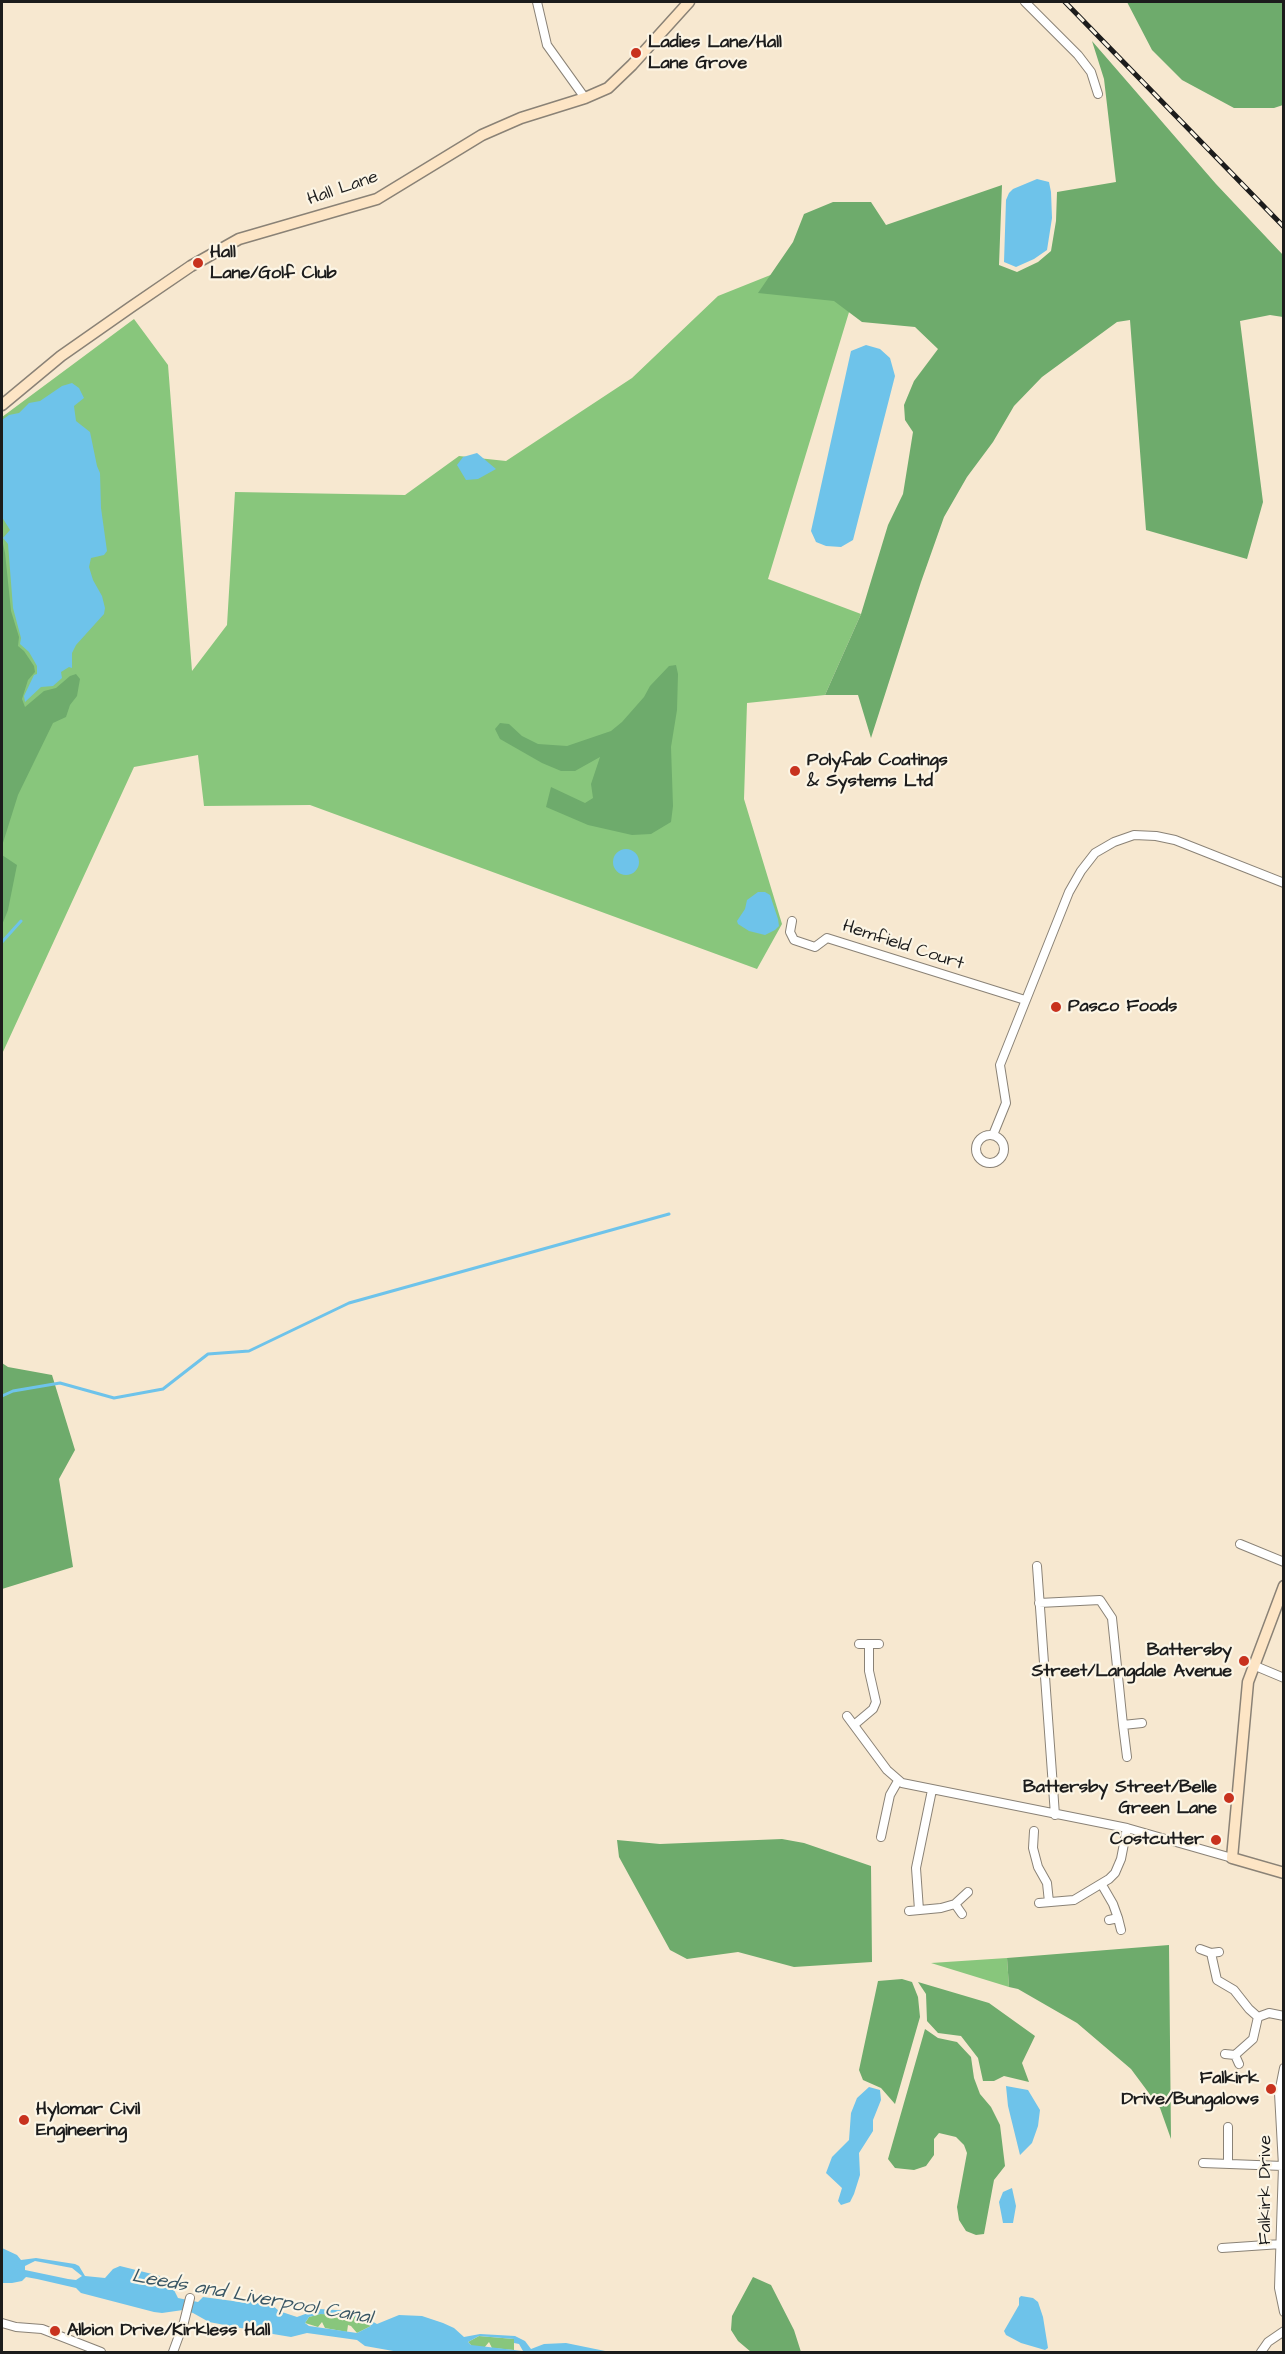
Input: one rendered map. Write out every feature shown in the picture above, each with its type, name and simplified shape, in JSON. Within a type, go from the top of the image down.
[{"type":"street","points":[[537,2],[547,45],[585,98]]},
{"type":"street","name":"Hall Lane","points":[[2,405],[61,356],[191,266],[239,239],[377,199],[482,135],[521,118],[585,98],[608,88],[689,2]]},
{"type":"street","points":[[1024,2],[1078,55],[1091,72],[1098,94]]},
{"type":"street","points":[[993,1135],[1006,1104],[1000,1065],[1073,885],[1095,853],[1114,842],[1134,835],[1156,836],[1175,840],[1284,883]]},
{"type":"street","name":"Hemfield Court","points":[[792,921],[790,932],[794,939],[815,947],[828,938],[1025,1000]]},
{"type":"street","points":[[1240,1544],[1284,1562]]},
{"type":"street","points":[[1037,1566],[1055,1815]]},
{"type":"street","points":[[1233,1858],[1248,1682],[1284,1586]]},
{"type":"street","points":[[1039,1603],[1100,1600],[1112,1618],[1127,1757]]},
{"type":"street","points":[[860,1644],[879,1644]]},
{"type":"street","points":[[854,1725],[873,1709],[876,1702],[869,1671],[869,1644]]},
{"type":"street","points":[[1253,1665],[1284,1678]]},
{"type":"street","points":[[848,1716],[898,1781],[932,1790],[1127,1828],[1284,1873]]},
{"type":"street","points":[[1123,1725],[1142,1723]]},
{"type":"street","points":[[881,1837],[890,1795],[898,1781]]},
{"type":"street","points":[[919,1910],[916,1868],[932,1790]]},
{"type":"street","points":[[1039,1903],[1074,1900],[1102,1885],[1118,1867],[1127,1828]]},
{"type":"street","points":[[1034,1831],[1033,1848],[1038,1867],[1047,1883],[1049,1902]]},
{"type":"street","points":[[1102,1885],[1113,1904],[1113,1919],[1121,1930]]},
{"type":"street","points":[[909,1911],[941,1908],[955,1904],[968,1892]]},
{"type":"street","points":[[955,1904],[962,1914]]},
{"type":"street","points":[[1200,1949],[1215,1953],[1217,1980],[1234,1990],[1258,2017]]},
{"type":"street","points":[[1258,2017],[1269,2013],[1284,2016]]},
{"type":"street","points":[[1225,2054],[1235,2055],[1253,2039],[1258,2017]]},
{"type":"street","points":[[1235,2055],[1239,2064]]},
{"type":"street","name":"Falkirk Drive","points":[[1284,2068],[1279,2106],[1283,2166],[1279,2288],[1284,2312]]},
{"type":"street","points":[[1228,2127],[1228,2164]]},
{"type":"street","points":[[1203,2163],[1283,2166]]},
{"type":"street","points":[[1214,2164],[1214,2175]]},
{"type":"street","points":[[1222,2248],[1281,2244]]},
{"type":"street","points":[[173,2352],[190,2298]]},
{"type":"street","points":[[2,2323],[16,2327],[42,2329],[101,2352]]},
{"type":"street","points":[[1261,2352],[1268,2342],[1284,2331]]},
{"type":"green space","points":[[1127,2],[1283,2],[1283,105],[1274,108],[1234,108],[1182,80],[1152,50]]},
{"type":"green space","points":[[1092,41],[1216,184],[1283,255],[1283,317],[1270,315],[1240,321],[1263,502],[1247,559],[1146,530],[1130,320],[1117,322],[1042,377],[1014,406],[993,442],[967,477],[944,517],[871,738],[858,695],[825,695],[861,614],[888,525],[903,494],[913,432],[905,420],[904,405],[914,381],[938,349],[915,327],[862,322],[834,301],[758,293],[793,242],[804,214],[833,202],[871,202],[886,225],[1002,185],[999,265],[1017,272],[1038,262],[1051,251],[1056,221],[1057,192],[1116,182],[1104,79]]},
{"type":"green space","points":[[803,262],[853,299],[768,579],[861,614],[825,695],[747,703],[744,799],[782,924],[757,969],[310,805],[204,806],[198,755],[134,767],[2,1054],[2,417],[134,319],[168,365],[192,671],[227,625],[235,492],[405,495],[459,456],[506,461],[632,378],[718,296]]},
{"type":"green space","points":[[2,539],[11,611],[19,637],[18,646],[34,666],[35,672],[28,680],[22,699],[25,707],[44,691],[56,688],[70,676],[76,674],[80,679],[77,696],[70,705],[66,717],[53,723],[18,795],[2,846]]},
{"type":"green space","points":[[676,665],[677,710],[671,747],[673,806],[671,822],[651,834],[632,835],[588,825],[546,807],[551,787],[585,803],[593,798],[591,784],[600,757],[575,771],[561,771],[500,739],[495,729],[500,723],[509,724],[522,736],[538,744],[567,746],[611,731],[622,722],[669,666]]},
{"type":"green space","points":[[2,855],[17,865],[8,910],[2,925]]},
{"type":"green space","points":[[2,1363],[8,1367],[52,1375],[75,1450],[59,1479],[73,1567],[2,1589]]},
{"type":"green space","points":[[782,1839],[804,1843],[871,1866],[872,1962],[794,1967],[738,1952],[687,1959],[670,1950],[619,1857],[617,1840],[660,1844]]},
{"type":"green space","points":[[1169,1945],[1171,2139],[1160,2108],[1131,2069],[1077,2023],[1018,1989],[1009,1987],[1007,1958]]},
{"type":"green space","points":[[1007,1958],[1009,1987],[931,1963]]},
{"type":"green space","points":[[902,1979],[912,1982],[918,1997],[920,2017],[895,2104],[881,2088],[863,2080],[859,2070],[878,1981]]},
{"type":"green space","points":[[918,1982],[989,2003],[1035,2036],[1022,2063],[1029,2082],[1004,2076],[994,2081],[983,2081],[978,2058],[961,2036],[938,2033],[927,2021],[926,1994]]},
{"type":"green space","points":[[925,2029],[938,2038],[957,2042],[971,2057],[974,2078],[980,2094],[991,2107],[1000,2125],[1005,2166],[994,2180],[984,2234],[976,2235],[966,2231],[959,2220],[957,2207],[967,2153],[964,2145],[956,2137],[939,2133],[934,2139],[934,2155],[926,2166],[914,2170],[895,2168],[888,2159]]},
{"type":"green space","points":[[753,2277],[771,2285],[794,2330],[801,2352],[751,2352],[738,2341],[731,2330],[732,2316]]},
{"type":"green space","points":[[320,2314],[353,2315],[371,2326],[357,2333],[348,2325],[347,2332],[325,2328],[322,2322],[318,2327],[305,2323],[309,2317]]},
{"type":"green space","points":[[479,2336],[514,2339],[514,2350],[492,2348],[489,2342],[484,2348],[473,2347],[468,2342]]},
{"type":"water","points":[[1037,179],[1049,182],[1051,192],[1052,218],[1047,250],[1016,267],[1004,262],[1006,200],[1013,189]]},
{"type":"water","points":[[866,345],[880,349],[890,358],[895,376],[853,540],[841,547],[826,546],[816,542],[811,531],[851,351]]},
{"type":"water","points":[[72,383],[79,388],[84,398],[74,406],[76,421],[90,432],[100,473],[101,508],[107,551],[104,555],[91,558],[89,567],[105,608],[104,614],[76,645],[72,653],[72,668],[69,667],[61,672],[62,678],[53,686],[41,687],[25,702],[24,696],[34,675],[37,674],[37,666],[29,652],[20,644],[21,638],[13,608],[8,544],[3,538],[10,530],[2,517],[2,420],[9,415],[19,413],[29,403],[40,401],[62,386]]},
{"type":"water","points":[[477,453],[496,469],[478,479],[466,480],[457,465],[463,457]]},
{"type":"water","points":[[626,849],[635,853],[639,862],[635,871],[626,875],[617,871],[613,862],[617,853]]},
{"type":"water","points":[[758,892],[770,895],[778,919],[779,926],[765,935],[749,931],[737,921],[745,909],[747,900]]},
{"type":"water","points":[[1006,2086],[1028,2090],[1040,2110],[1038,2126],[1032,2143],[1020,2155],[1008,2106]]},
{"type":"water","points":[[869,2087],[880,2090],[881,2100],[873,2120],[873,2131],[859,2153],[860,2175],[854,2194],[850,2202],[841,2205],[838,2201],[842,2188],[826,2173],[832,2157],[849,2140],[851,2113],[857,2098]]},
{"type":"water","points":[[1012,2188],[1016,2206],[1013,2223],[1003,2223],[999,2202],[1003,2192]]},
{"type":"water","points":[[2,2248],[17,2255],[21,2260],[36,2258],[75,2264],[85,2276],[105,2278],[113,2269],[120,2266],[168,2278],[178,2298],[198,2302],[203,2297],[248,2303],[259,2294],[268,2297],[279,2311],[297,2317],[319,2309],[353,2311],[377,2324],[399,2315],[422,2316],[454,2328],[464,2337],[480,2334],[515,2336],[525,2341],[531,2349],[544,2344],[566,2343],[610,2352],[399,2352],[365,2346],[357,2340],[307,2333],[291,2337],[209,2322],[183,2310],[154,2312],[81,2293],[76,2288],[26,2277],[22,2281],[2,2283]],"holes":[[[35,2261],[72,2268],[82,2276],[76,2280],[25,2270],[25,2266]],[[320,2314],[352,2315],[371,2326],[357,2333],[309,2326],[305,2323],[309,2317]],[[479,2336],[514,2339],[514,2343],[519,2344],[523,2351],[471,2345],[468,2342]]]},
{"type":"water","points":[[1021,2296],[1033,2298],[1038,2302],[1048,2348],[1045,2350],[1021,2343],[1006,2335],[1004,2331],[1019,2305]]},
{"type":"waterway","points":[[2,942],[21,921]]},
{"type":"waterway","points":[[2,1396],[13,1391],[60,1383],[114,1398],[163,1389],[208,1354],[249,1351],[349,1303],[669,1214]]},
{"type":"railway","points":[[1065,2],[1284,227]]},
{"type":"place","name":"Ladies Lane/Hall Lane Grove","points":[[636,53]]},
{"type":"place","name":"Hall Lane/Golf Club","points":[[198,263]]},
{"type":"place","name":"Polyfab Coatings & Systems Ltd","points":[[795,771]]},
{"type":"place","name":"Pasco Foods","points":[[1056,1007]]},
{"type":"place","name":"Battersby Street/Langdale Avenue","points":[[1244,1661]]},
{"type":"place","name":"Battersby Street/Belle Green Lane","points":[[1229,1798]]},
{"type":"place","name":"Costcutter","points":[[1216,1840]]},
{"type":"place","name":"Falkirk Drive/Bungalows","points":[[1271,2089]]},
{"type":"place","name":"Hylomar Civil Engineering","points":[[24,2120]]},
{"type":"place","name":"Albion Drive/Kirkless Hall","points":[[55,2331]]},
{"type":"water label","name":"Leeds and Liverpool Canal","points":[[252,2298]]}]
